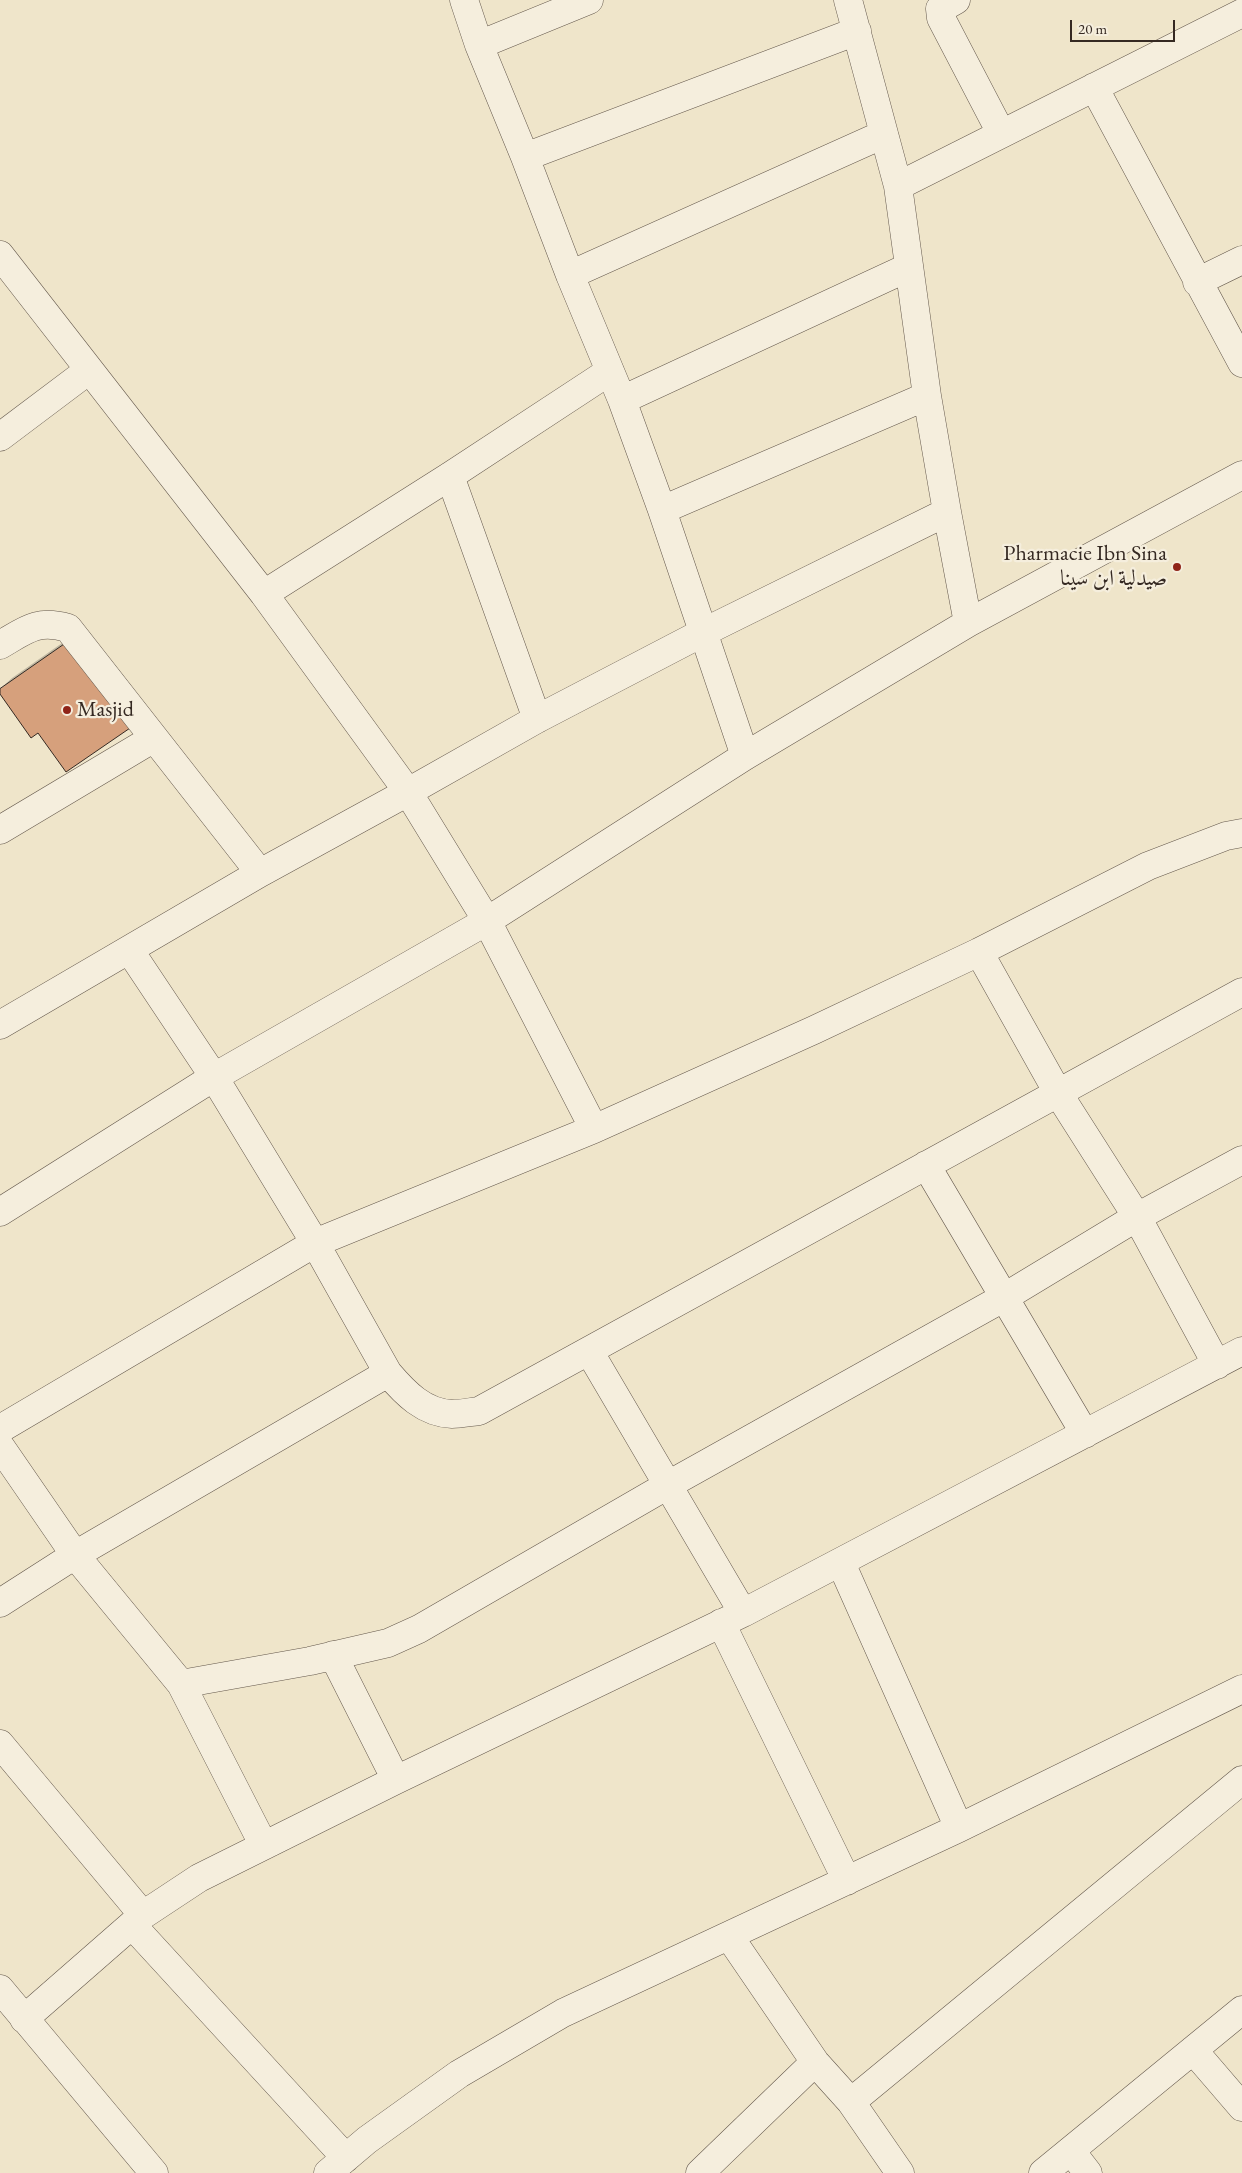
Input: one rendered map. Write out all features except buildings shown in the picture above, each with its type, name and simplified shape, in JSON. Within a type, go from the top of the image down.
[{"type":"street","points":[[464,0],[479,46],[622,400],[662,510],[745,756]]},
{"type":"street","points":[[479,46],[589,0]]},
{"type":"street","points":[[848,0],[898,186],[927,396],[968,622]]},
{"type":"street","points":[[956,0],[940,10],[941,18],[1001,133]]},
{"type":"street","points":[[1239,0],[1242,4]]},
{"type":"street","points":[[898,186],[1242,12]]},
{"type":"street","points":[[525,157],[857,31]]},
{"type":"street","points":[[1094,87],[1242,363]]},
{"type":"street","points":[[570,275],[884,134]]},
{"type":"street","points":[[0,255],[264,594],[408,792],[487,921],[594,1129]]},
{"type":"street","points":[[1198,282],[1242,260]]},
{"type":"street","points":[[622,400],[909,267]]},
{"type":"street","points":[[0,437],[90,370]]},
{"type":"street","points":[[264,594],[450,476],[610,371]]},
{"type":"street","points":[[662,510],[927,396]]},
{"type":"street","points":[[0,1212],[214,1077],[487,921],[745,756],[968,622],[1242,475]]},
{"type":"street","points":[[450,476],[537,718]]},
{"type":"street","points":[[0,1025],[260,874],[537,718],[702,633],[947,512]]},
{"type":"street","points":[[0,645],[29,628],[51,623],[68,628],[260,874]]},
{"type":"street","points":[[0,830],[154,738]]},
{"type":"street","points":[[0,1429],[315,1244],[594,1129],[814,1030],[979,952],[1148,866],[1226,836],[1242,833]]},
{"type":"street","points":[[130,950],[214,1077],[315,1244],[388,1373],[420,1405],[451,1414],[479,1411],[926,1165],[1240,998]]},
{"type":"street","points":[[979,952],[1058,1094],[1137,1217],[1217,1365]]},
{"type":"street","points":[[181,1684],[388,1643],[419,1629],[668,1485],[1003,1298],[1137,1217],[1242,1160]]},
{"type":"street","points":[[926,1165],[1085,1434]]},
{"type":"street","points":[[589,1351],[668,1485],[732,1618],[847,1881]]},
{"type":"street","points":[[24,2019],[137,1920],[199,1878],[263,1844],[732,1618],[841,1563],[1242,1351]]},
{"type":"street","points":[[0,1603],[75,1556],[388,1373]]},
{"type":"street","points":[[0,1446],[75,1556],[181,1684],[263,1844]]},
{"type":"street","points":[[841,1563],[959,1828]]},
{"type":"street","points":[[334,1655],[396,1780]]},
{"type":"street","points":[[0,1744],[137,1920],[337,2165],[367,2140],[459,2074],[563,2013],[1240,1699]]},
{"type":"street","points":[[851,2102],[1242,1780]]},
{"type":"street","points":[[730,1936],[816,2062],[851,2102],[900,2173]]},
{"type":"street","points":[[0,1989],[154,2173]]},
{"type":"street","points":[[1043,2173],[1242,2010]]},
{"type":"street","points":[[1193,2050],[1242,2106]]},
{"type":"street","points":[[700,2173],[816,2062]]},
{"type":"street","points":[[1070,2150],[1088,2173]]},
{"type":"place","name":"Pharmacie Ibn Sina صيدلية ابن سينا","points":[[1177,567]]},
{"type":"place","name":"Masjid","points":[[67,710]]}]
